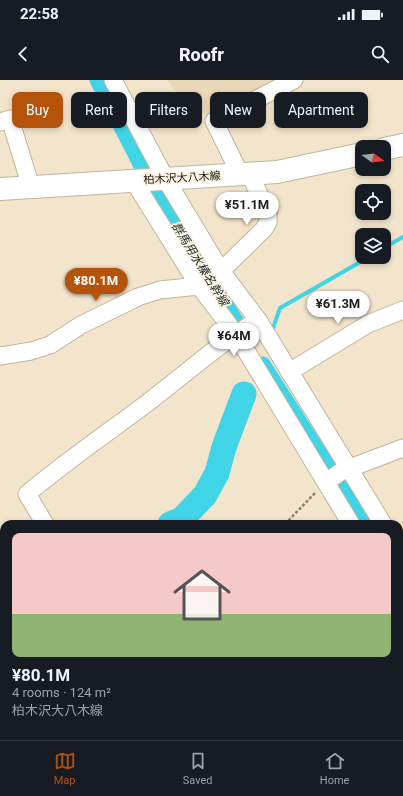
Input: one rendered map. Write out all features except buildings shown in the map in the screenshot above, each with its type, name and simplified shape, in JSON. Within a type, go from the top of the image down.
[{"type":"main road","points":[[391,148],[403,145]]},
{"type":"main road","name":"柏木沢大八木線","points":[[0,189],[277,172],[355,155]]},
{"type":"street","points":[[113,80],[163,179],[210,279],[247,327],[336,475],[380,520]]},
{"type":"street","points":[[0,356],[31,351],[50,345],[81,325],[138,297],[160,290],[210,279],[264,229],[268,222],[268,214],[214,121],[294,80]]},
{"type":"street","points":[[0,122],[10,119],[31,187]]},
{"type":"street","points":[[136,180],[247,327],[289,372],[336,475],[351,520]]},
{"type":"street","points":[[289,372],[368,324],[403,310]]},
{"type":"street","points":[[43,520],[27,494],[48,476],[247,327]]},
{"type":"street","points":[[336,475],[403,448]]},
{"type":"path","points":[[288,520],[336,475]]},
{"type":"shaded area","points":[[167,80],[280,80],[255,92],[210,92],[210,114],[208,115],[202,111],[202,92],[176,91]]},
{"type":"waterway","name":"群馬用水榛名幹線","points":[[97,80],[154,191],[245,335]]},
{"type":"waterway","points":[[391,244],[403,237]]},
{"type":"waterway","points":[[272,331],[280,308],[357,264]]},
{"type":"waterway","name":"群馬用水榛名幹線","points":[[263,364],[362,520]]},
{"type":"waterway","points":[[180,520],[205,495],[217,473],[224,447],[244,394]]}]
